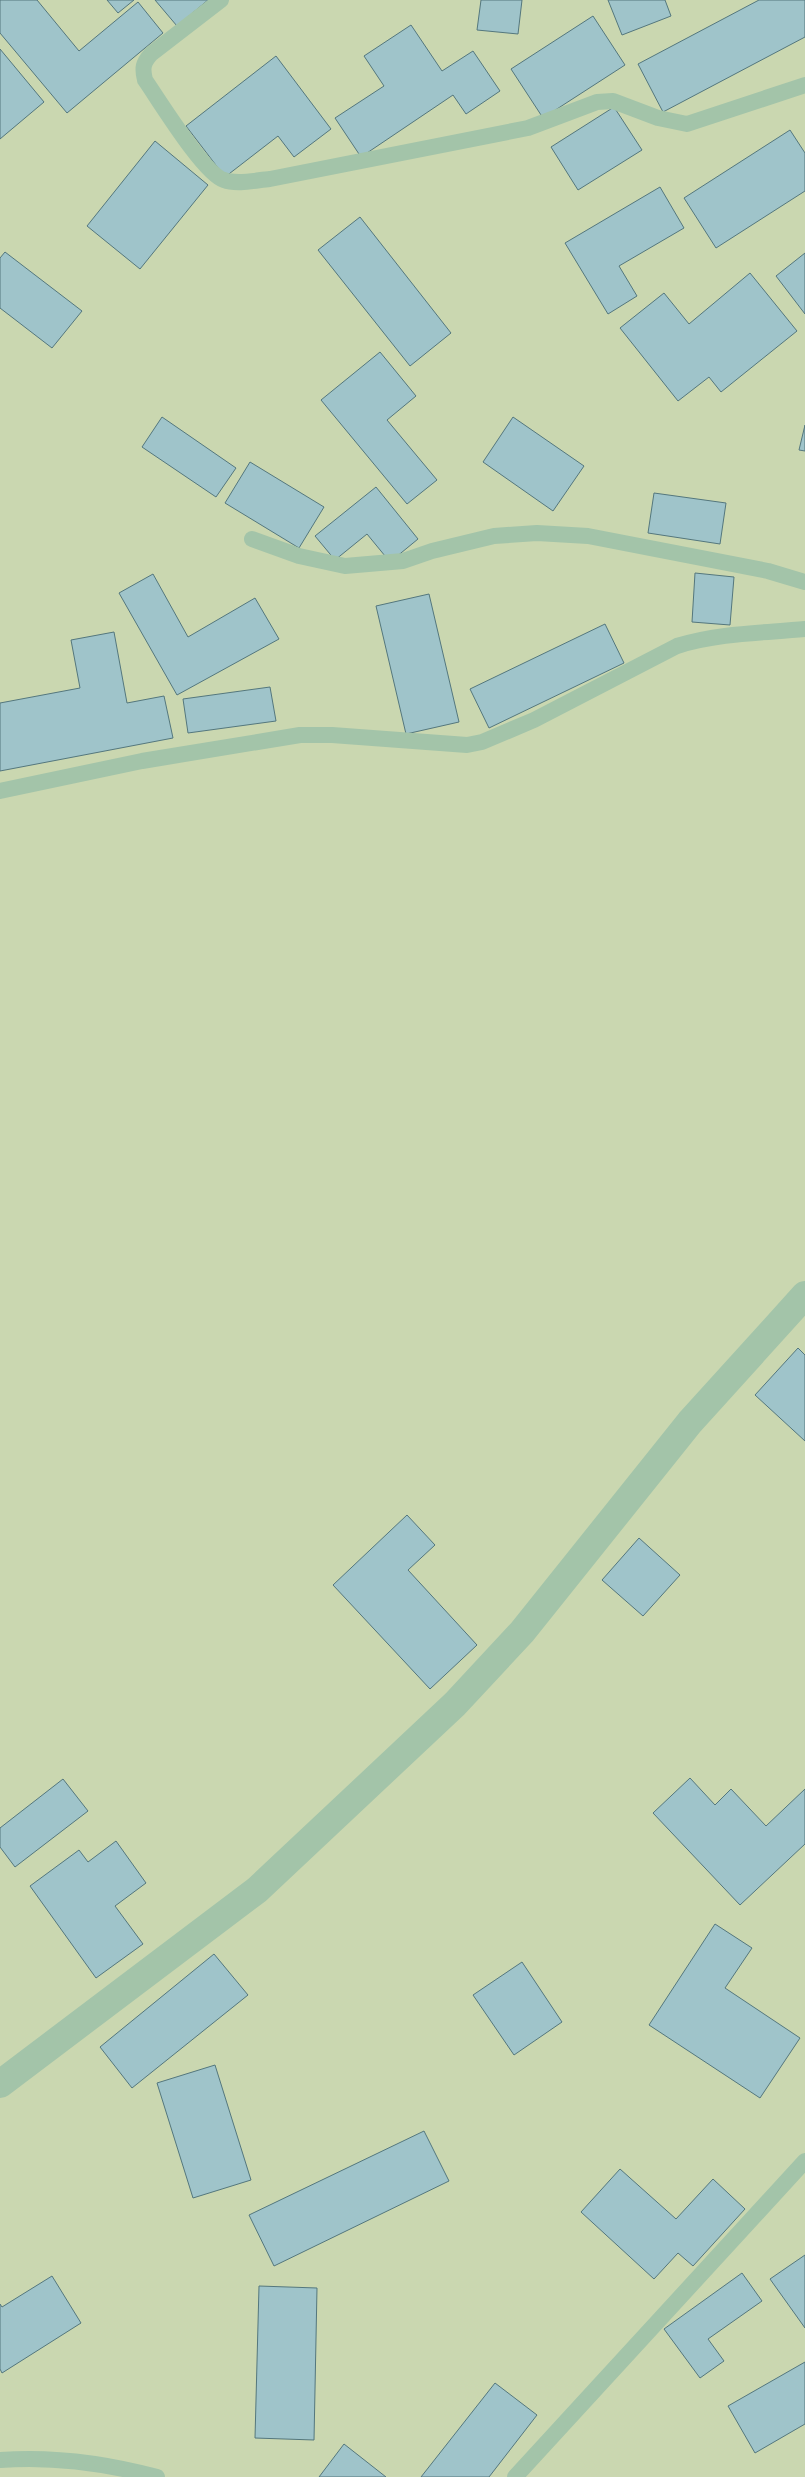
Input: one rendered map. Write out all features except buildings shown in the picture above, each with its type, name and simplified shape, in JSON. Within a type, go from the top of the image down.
[{"type":"street","points":[[0,2084],[257,1890],[455,1704],[522,1632],[690,1422],[805,1295]]},
{"type":"lane","points":[[221,0],[151,54],[143,65],[142,71],[145,80],[208,170],[223,180],[231,182],[280,178],[528,128],[597,102],[613,101],[670,122],[687,124],[805,85]]},
{"type":"lane","points":[[252,539],[299,556],[345,566],[403,561],[432,551],[494,536],[537,533],[571,535],[768,571],[805,582]]},
{"type":"lane","points":[[0,791],[142,761],[300,735],[332,735],[467,745],[482,742],[534,720],[677,646],[694,641],[730,636],[805,629]]},
{"type":"lane","points":[[515,2477],[805,2161]]},
{"type":"lane","points":[[0,2460],[33,2458],[92,2462],[157,2477]]},
{"type":"green space","points":[[0,0],[805,0],[805,2477],[0,2477]]}]
